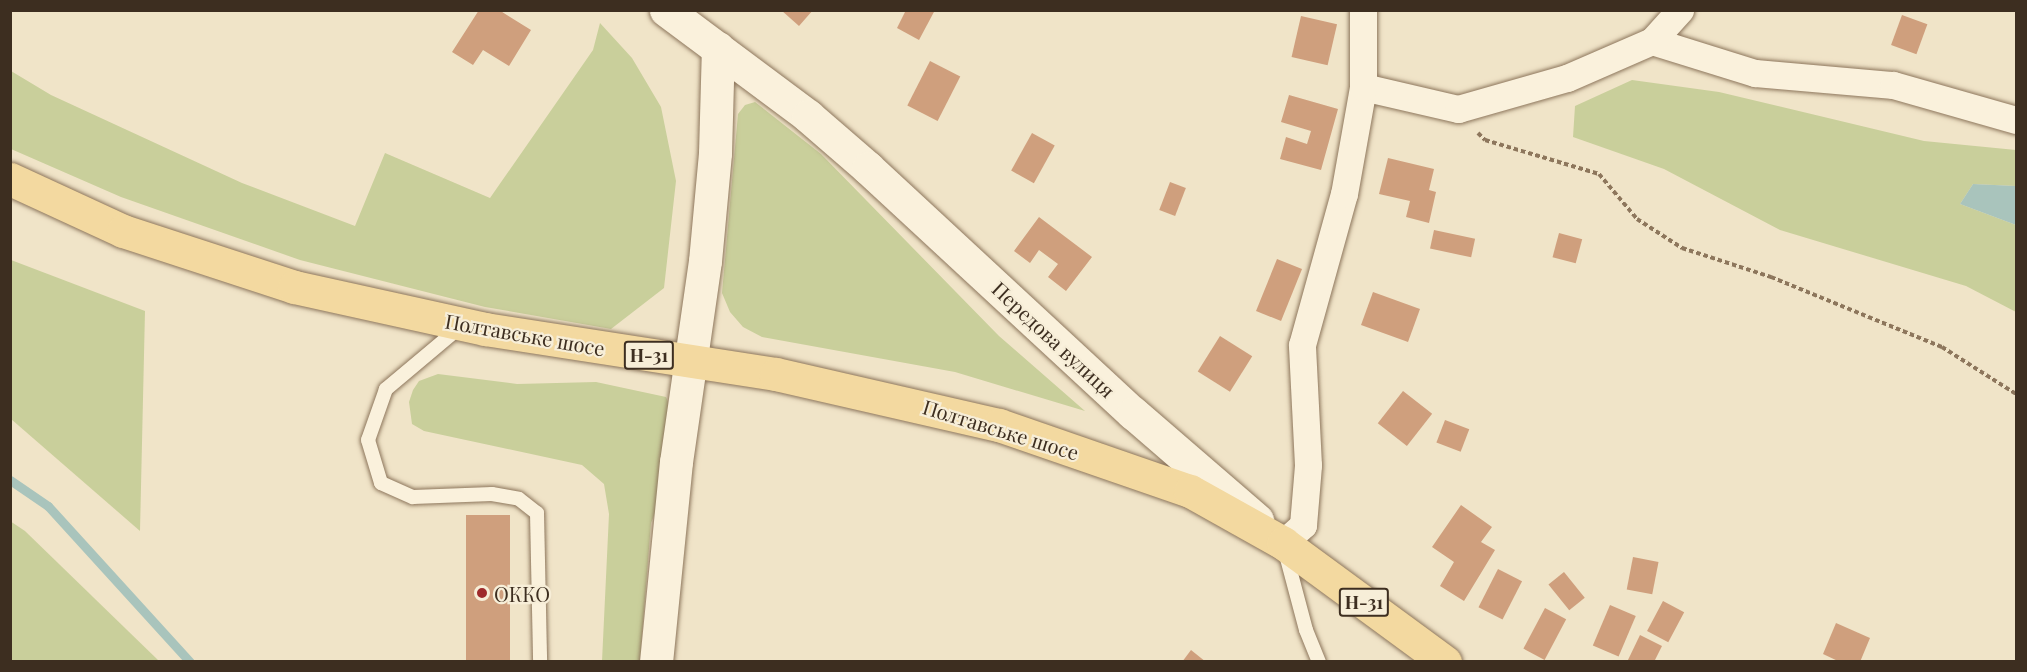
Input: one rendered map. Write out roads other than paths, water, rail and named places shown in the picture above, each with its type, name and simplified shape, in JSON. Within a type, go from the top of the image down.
[{"type":"main road","name":"Полтавське шосе","points":[[10,179],[123,231],[294,287],[463,325],[788,376],[999,425],[1190,491],[1283,543]]},
{"type":"main road","name":"Передова вулиця","points":[[1283,543],[1445,662]]},
{"type":"street","name":"Передова вулиця","points":[[666,10],[860,160],[1133,413],[1283,543]]},
{"type":"street","points":[[1283,543],[1303,525],[1308,465],[1302,345],[1344,194],[1363,87],[1363,10]]},
{"type":"street","points":[[1363,87],[1458,109],[1567,78],[1652,41],[1680,10]]},
{"type":"street","points":[[1652,41],[1755,73],[1893,85],[2016,120]]},
{"type":"street","points":[[657,661],[689,361],[716,153],[718,48]]},
{"type":"lane","points":[[463,325],[386,388],[368,440],[381,483],[413,497],[492,494],[519,499],[537,513],[540,662]]},
{"type":"lane","points":[[1283,543],[1306,630],[1319,662]]},
{"type":"water","points":[[1973,184],[2016,186],[2016,225],[1960,204]]},
{"type":"waterway","points":[[10,480],[48,506],[190,662]]},
{"type":"place","name":"ОККО","points":[[482,593]]}]
